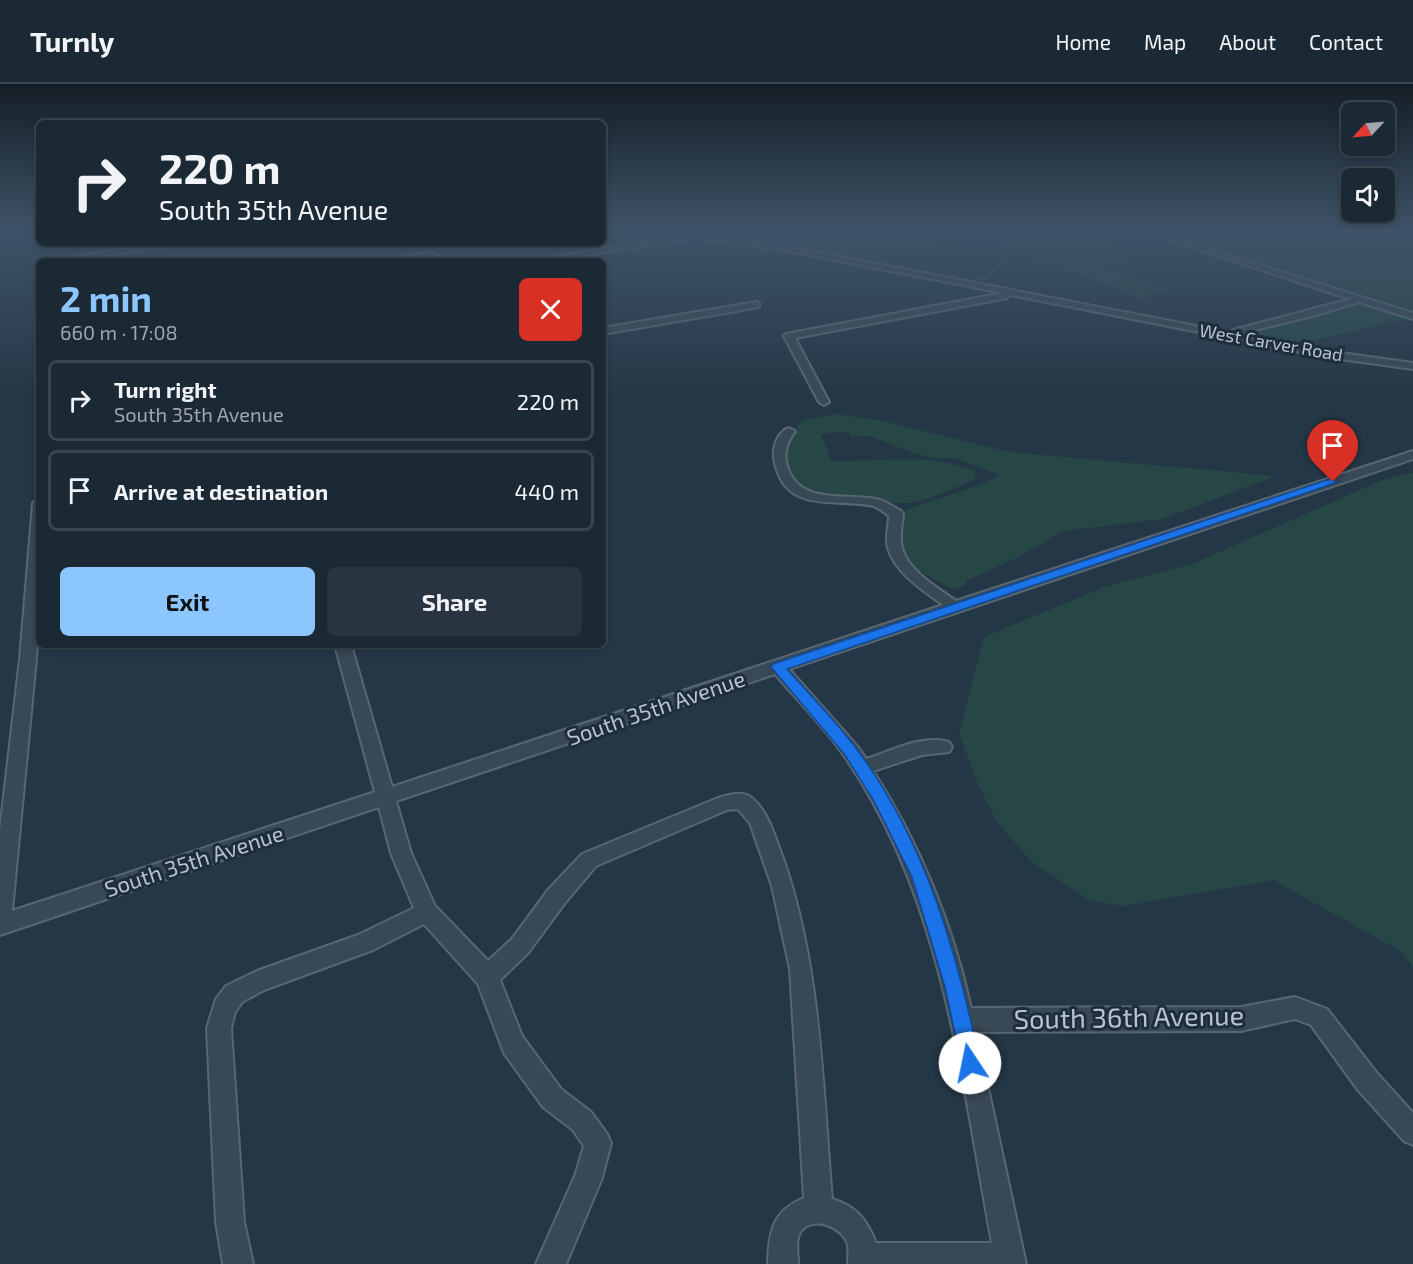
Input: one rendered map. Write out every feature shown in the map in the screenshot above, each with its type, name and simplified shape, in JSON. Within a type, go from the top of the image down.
[{"type":"street","name":"West Carver Road","points":[[986,287],[1326,354],[1413,366]]},
{"type":"street","points":[[1321,287],[1413,316]]},
{"type":"street","points":[[824,402],[789,336],[1017,293]]},
{"type":"street","points":[[1236,332],[1301,314],[1334,309],[1358,299]]},
{"type":"street","points":[[606,330],[756,305]]},
{"type":"street","points":[[789,431],[778,453],[783,473],[790,485],[800,492],[817,498],[874,502],[896,514],[895,548],[902,561],[915,575],[956,608]]},
{"type":"street","name":"South 35th Avenue","points":[[0,925],[1413,455]]},
{"type":"street","points":[[0,925],[28,659],[36,545]]},
{"type":"street","points":[[343,648],[400,853],[428,912],[487,977],[513,1044],[552,1098],[582,1121],[598,1143],[588,1178],[551,1264]]},
{"type":"street","points":[[778,667],[851,752],[880,797],[920,877],[955,987],[1010,1261],[864,1260],[857,1234],[848,1222],[837,1213],[819,1208],[799,1214],[789,1224],[783,1237],[781,1252],[783,1264]]},
{"type":"street","points":[[861,768],[921,748],[944,747]]},
{"type":"street","points":[[487,977],[520,946],[556,897],[589,860],[725,803],[742,801],[758,819],[783,886],[801,969],[819,1208]]},
{"type":"street","points":[[238,1264],[230,1222],[219,1028],[224,1007],[234,994],[257,982],[365,943],[428,912]]},
{"type":"street","name":"South 36th Avenue","points":[[962,1020],[1241,1019],[1295,1008],[1319,1017],[1367,1081],[1413,1132]]},
{"type":"green space","points":[[1112,287],[1161,287],[1172,291],[1139,298]]},
{"type":"green space","points":[[1326,287],[1413,287],[1413,315]]},
{"type":"green space","points":[[1356,301],[1408,318],[1304,343],[1252,333],[1257,329],[1337,309]]},
{"type":"green space","points":[[836,414],[883,421],[1009,452],[1276,476],[1162,519],[1064,531],[1020,556],[966,581],[966,585],[953,589],[923,573],[904,555],[900,540],[903,514],[906,510],[982,484],[1000,475],[958,459],[928,457],[869,436],[850,436],[849,432],[826,433],[820,436],[831,461],[922,460],[957,465],[974,471],[976,475],[972,481],[938,495],[902,503],[839,497],[804,489],[795,483],[789,474],[785,463],[786,449],[791,438],[798,431],[797,425],[808,419]]},
{"type":"green space","points":[[1413,473],[1413,967],[1402,952],[1273,880],[1124,906],[1091,901],[1031,861],[997,822],[977,782],[959,733],[984,637],[1104,587],[1192,564],[1385,479]]},
{"type":"waterway","points":[[999,287],[1249,336]]},
{"type":"route","points":[[970,1063],[955,987],[920,877],[880,797],[851,752],[778,667],[1333,482]]}]
